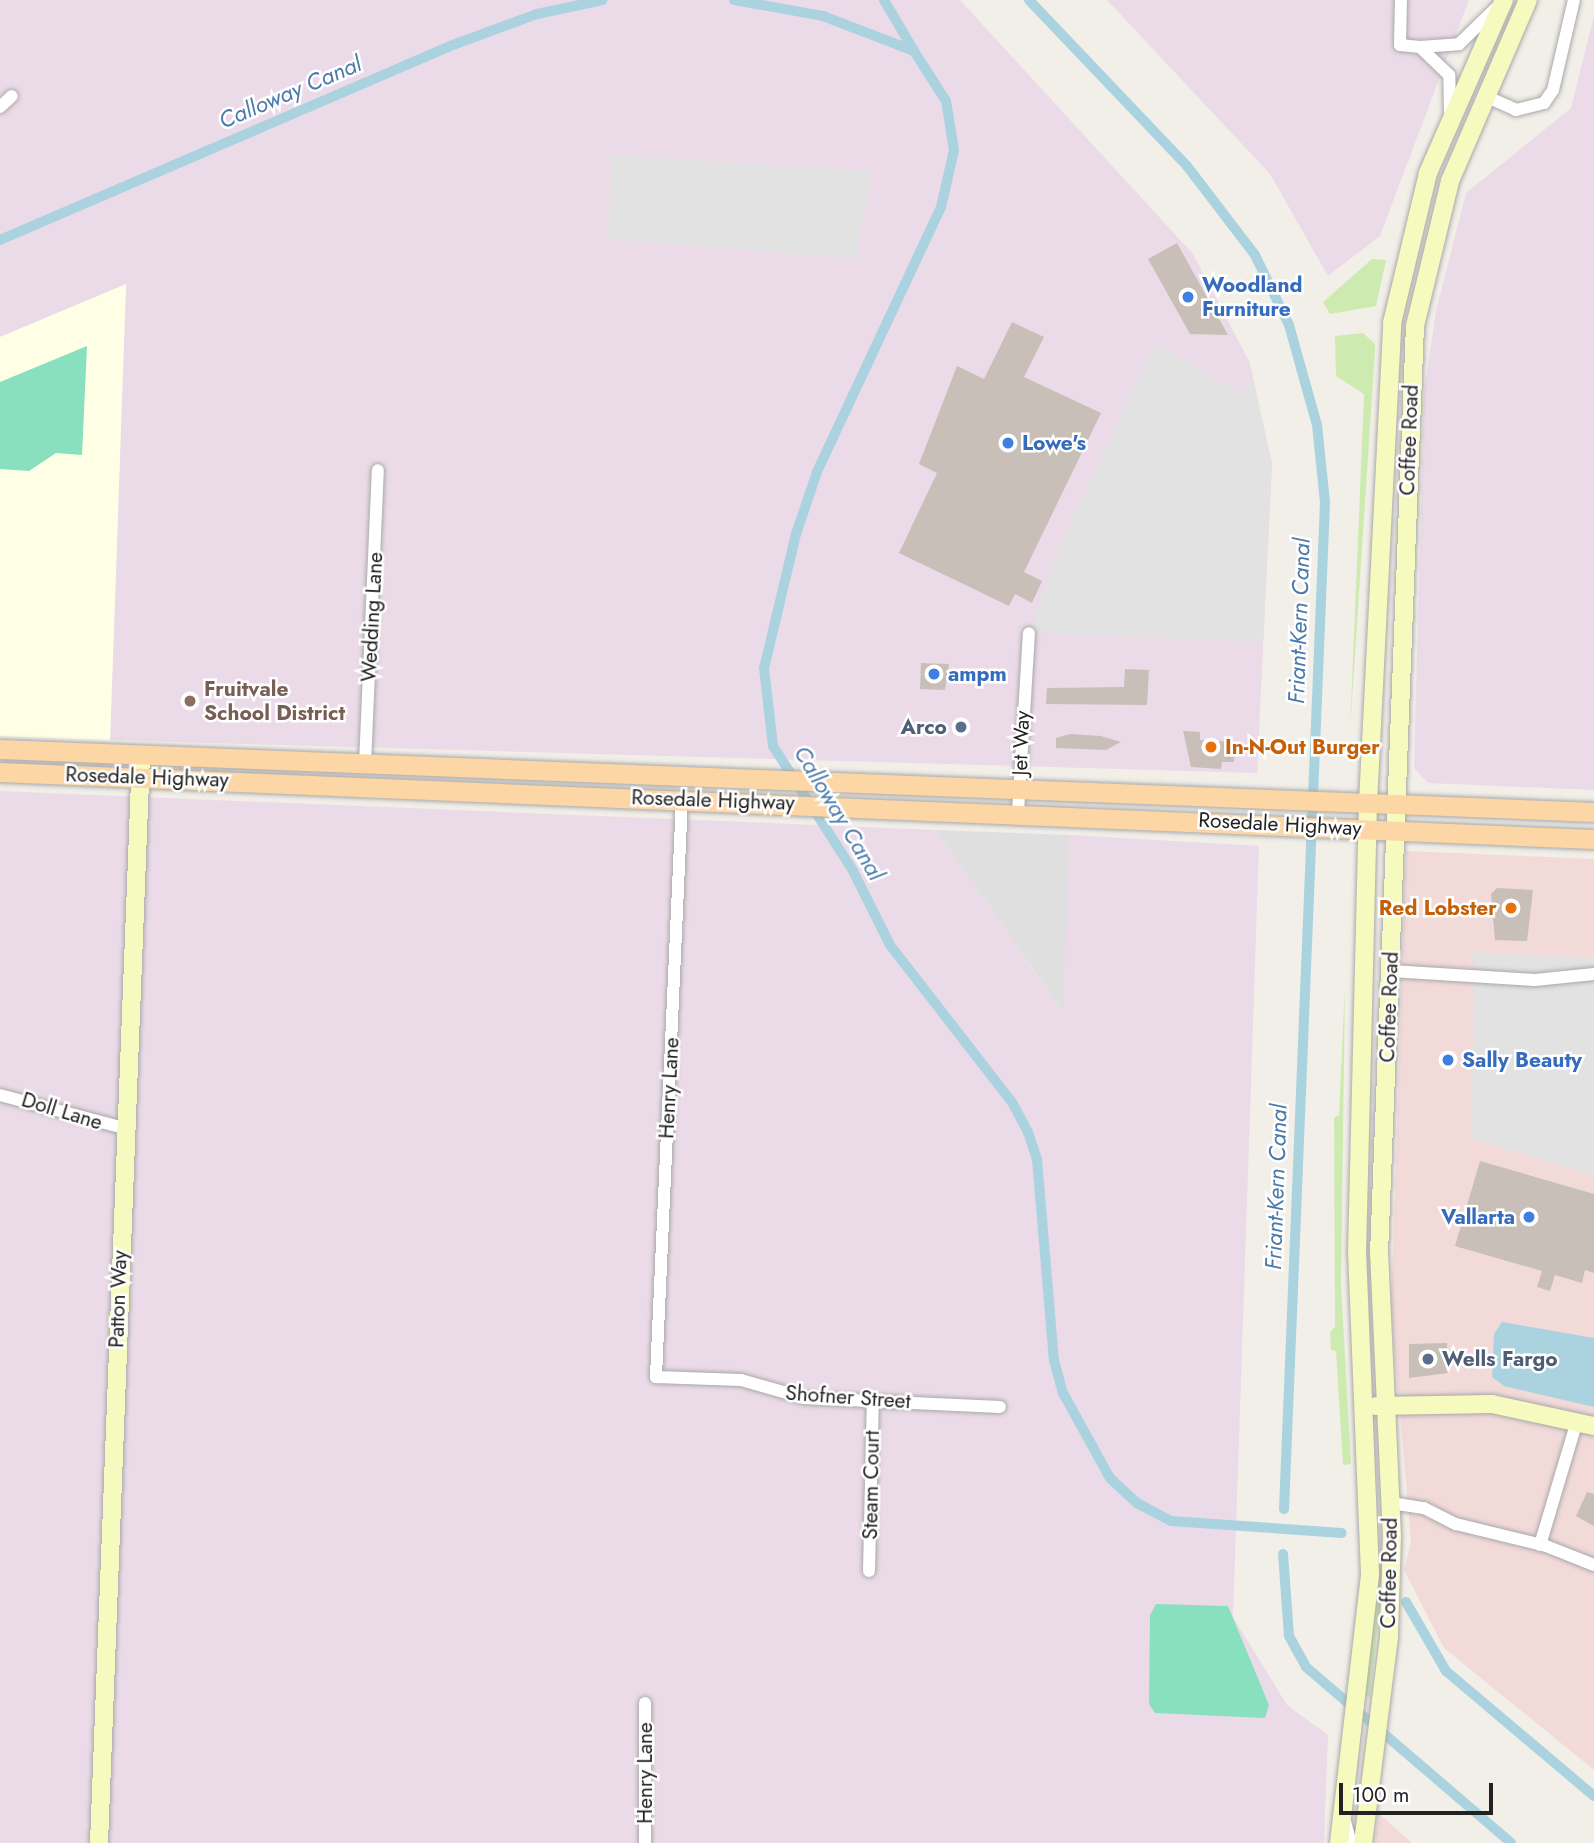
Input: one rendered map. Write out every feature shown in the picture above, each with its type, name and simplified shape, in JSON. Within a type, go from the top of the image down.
[{"type":"main road","name":"Coffee Road","points":[[1339,1843],[1370,1574],[1357,1254],[1367,829],[1392,323],[1416,212],[1450,118],[1503,0]]},
{"type":"main road","name":"Coffee Road","points":[[1363,1843],[1388,1636],[1391,1503],[1379,1254],[1416,326],[1439,215],[1485,96],[1528,0]]},
{"type":"main road","name":"Rosedale Highway","points":[[9,750],[683,776],[772,792],[823,805],[1594,839]]},
{"type":"main road","points":[[0,761],[9,750]]},
{"type":"main road","name":"Patton Way","points":[[99,1843],[124,1128],[141,755]]},
{"type":"main road","name":"Rosedale Highway","points":[[0,772],[682,799],[772,792],[815,781],[1594,812]]},
{"type":"main road","points":[[550,794],[572,785],[664,787],[683,776]]},
{"type":"main road","points":[[1362,1407],[1492,1404],[1585,1423]]},
{"type":"street","name":"Coffee Road","points":[[1401,0],[1400,45],[1420,47],[1470,38],[1503,0]]},
{"type":"street","points":[[1485,96],[1516,110],[1544,103],[1553,90],[1574,0]]},
{"type":"street","name":"Coffee Road","points":[[1420,47],[1449,75],[1450,118]]},
{"type":"street","points":[[0,107],[12,96]]},
{"type":"street","name":"Wedding Lane","points":[[365,764],[378,470]]},
{"type":"street","name":"Jet Way","points":[[1018,812],[1029,633]]},
{"type":"street","name":"Henry Lane","points":[[656,1377],[682,799]]},
{"type":"street","points":[[1391,971],[1535,980],[1594,974]]},
{"type":"street","name":"Doll Lane","points":[[0,1095],[124,1128]]},
{"type":"street","name":"Shofner Street","points":[[656,1377],[741,1380],[794,1397],[1000,1407]]},
{"type":"street","name":"Steam Court","points":[[869,1571],[873,1400]]},
{"type":"street","points":[[1540,1545],[1585,1423]]},
{"type":"street","points":[[1391,1503],[1424,1508],[1456,1524],[1540,1545],[1594,1565]]},
{"type":"street","name":"Henry Lane","points":[[645,1703],[645,1843]]},
{"type":"street","points":[[1343,1814],[1351,1843]]},
{"type":"shaded area","points":[[0,0],[960,0],[1193,254],[1250,363],[1272,464],[1257,773],[110,740],[126,285],[0,337]]},
{"type":"shaded area","points":[[1107,0],[1469,0],[1380,236],[1328,276],[1270,174]]},
{"type":"shaded area","points":[[1594,15],[1594,790],[1428,783],[1414,768],[1424,392],[1436,311],[1466,193],[1571,108]]},
{"type":"shaded area","points":[[611,155],[872,171],[856,259],[608,239]]},
{"type":"shaded area","points":[[126,284],[110,740],[0,736],[0,337]]},
{"type":"shaded area","points":[[1155,342],[1245,396],[1244,381],[1253,379],[1272,464],[1263,642],[1029,633],[1060,546]]},
{"type":"shaded area","points":[[0,791],[935,830],[1063,1012],[1070,835],[1259,846],[1233,1617],[1287,1705],[1328,1735],[1324,1843],[0,1843]]},
{"type":"shaded area","points":[[935,830],[1070,835],[1064,1013]]},
{"type":"shaded area","points":[[1406,851],[1594,859],[1594,1770],[1444,1648],[1404,1570],[1411,1541],[1391,1309]]},
{"type":"shaded area","points":[[1474,952],[1594,958],[1594,1175],[1471,1139]]},
{"type":"shaded area","points":[[1378,1813],[1412,1843],[1375,1843]]},
{"type":"green space","points":[[1372,259],[1386,260],[1376,306],[1330,314],[1323,302]]},
{"type":"green space","points":[[1363,333],[1375,344],[1375,351],[1350,730],[1364,394],[1336,376],[1335,336]]},
{"type":"green space","points":[[87,346],[82,455],[56,453],[29,471],[0,469],[0,382]]},
{"type":"green space","points":[[1345,987],[1341,1284],[1351,1464],[1343,1465],[1336,1351],[1331,1350],[1330,1332],[1335,1327],[1334,1118],[1339,1115]]},
{"type":"green space","points":[[1374,1594],[1381,1595],[1370,1698],[1364,1694]]},
{"type":"green space","points":[[1156,1604],[1228,1606],[1269,1705],[1265,1718],[1155,1713],[1149,1704],[1150,1615]]},
{"type":"water","points":[[1502,1322],[1594,1338],[1594,1407],[1504,1386],[1492,1377],[1494,1334]]},
{"type":"building","name":"Woodland Furniture","points":[[1177,243],[1228,335],[1190,334],[1148,259]]},
{"type":"building","name":"Lowe's","points":[[1012,322],[1044,337],[1024,377],[1101,413],[1024,572],[1042,581],[1032,603],[1015,594],[1009,606],[899,553],[937,473],[919,464],[957,366],[984,379]]},
{"type":"building","name":"ampm","points":[[921,663],[949,664],[945,690],[920,689]]},
{"type":"building","points":[[1125,669],[1149,670],[1147,705],[1046,704],[1047,688],[1124,687]]},
{"type":"building","name":"In-N-Out Burger","points":[[1183,731],[1200,732],[1200,740],[1235,742],[1234,762],[1222,762],[1221,769],[1191,767]]},
{"type":"building","points":[[1070,734],[1101,736],[1121,742],[1106,750],[1056,748],[1056,738]]},
{"type":"building","name":"Red Lobster","points":[[1497,888],[1533,890],[1527,941],[1495,940],[1491,894]]},
{"type":"building","name":"Vallarta","points":[[1480,1161],[1594,1194],[1594,1273],[1585,1270],[1582,1283],[1555,1275],[1550,1291],[1537,1287],[1542,1271],[1455,1246]]},
{"type":"building","name":"Wells Fargo","points":[[1447,1343],[1448,1373],[1409,1378],[1409,1344]]},
{"type":"building","points":[[1587,1492],[1594,1494],[1594,1526],[1576,1516]]},
{"type":"waterway","name":"Calloway Canal","points":[[0,240],[450,46],[537,14],[603,0]]},
{"type":"waterway","name":"Calloway Canal","points":[[734,0],[823,16],[914,51],[946,101],[954,150],[941,207],[817,472],[796,534],[764,668],[773,746],[852,869],[890,945],[1012,1102],[1028,1132],[1037,1159],[1054,1360],[1063,1393],[1110,1478],[1137,1503],[1171,1521],[1342,1533]]},
{"type":"waterway","points":[[884,0],[914,51]]},
{"type":"waterway","name":"Friant-Kern Canal","points":[[1029,0],[1187,166],[1255,255],[1289,325],[1317,425],[1325,502],[1284,1509]]},
{"type":"waterway","name":"Friant-Kern Canal","points":[[1283,1554],[1289,1636],[1306,1667],[1511,1843]]},
{"type":"waterway","name":"Calloway Canal","points":[[1406,1602],[1446,1671],[1594,1796]]},
{"type":"place","name":"Woodland Furniture","points":[[1188,297]]},
{"type":"place","name":"Lowe's","points":[[1008,443]]},
{"type":"place","name":"ampm","points":[[934,674]]},
{"type":"place","name":"Fruitvale School District","points":[[190,701]]},
{"type":"place","name":"Arco","points":[[961,727]]},
{"type":"place","name":"In-N-Out Burger","points":[[1211,747]]},
{"type":"place","name":"Red Lobster","points":[[1511,908]]},
{"type":"place","name":"Sally Beauty","points":[[1448,1060]]},
{"type":"place","name":"Vallarta","points":[[1529,1217]]},
{"type":"place","name":"Wells Fargo","points":[[1428,1359]]}]
